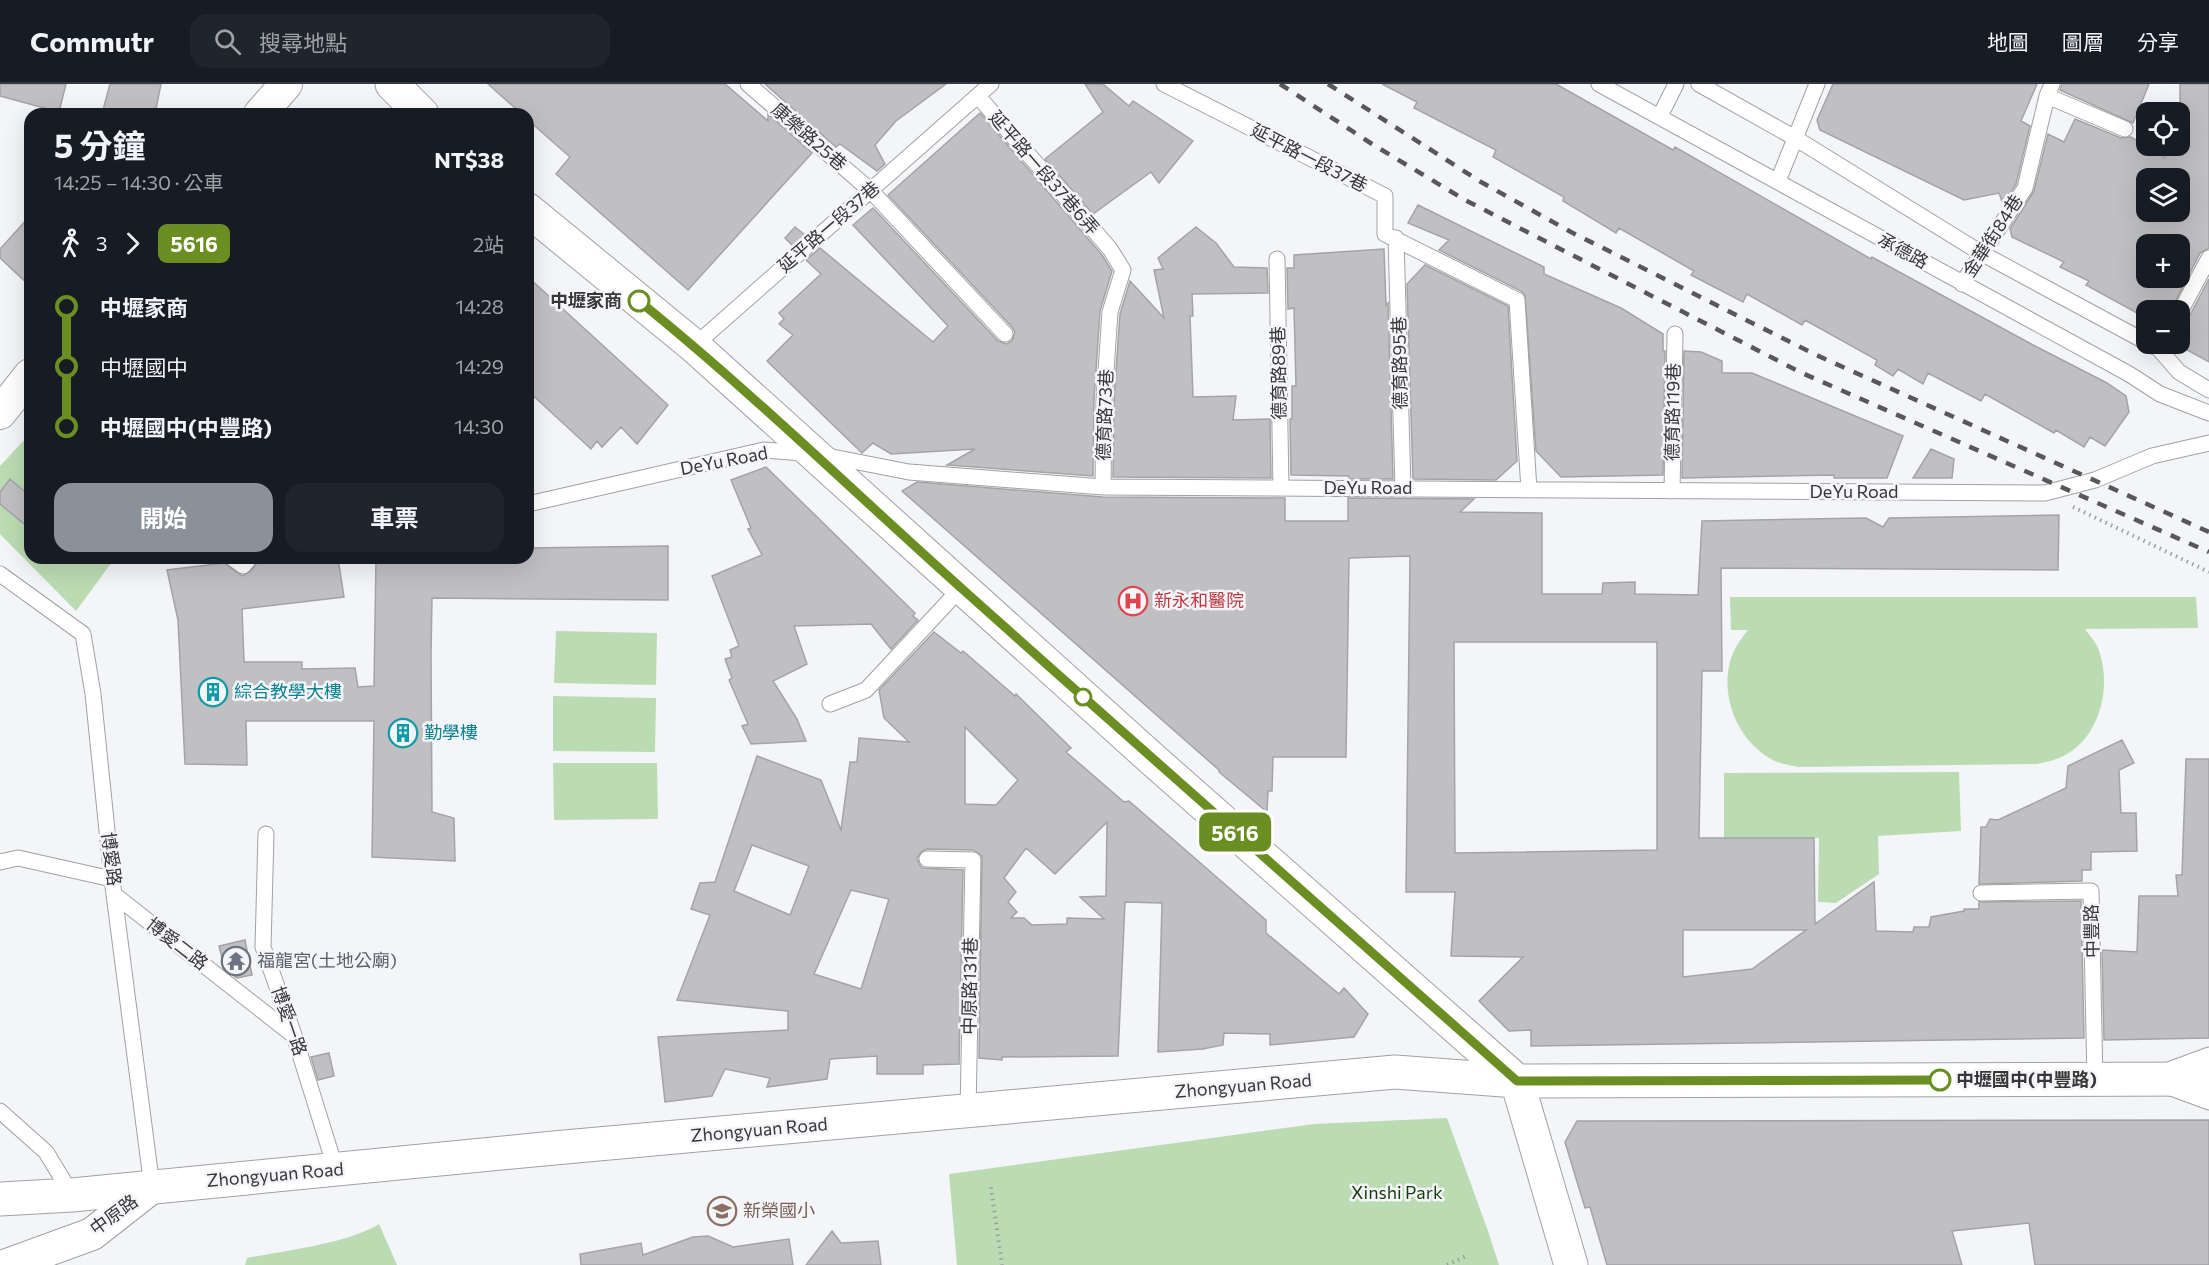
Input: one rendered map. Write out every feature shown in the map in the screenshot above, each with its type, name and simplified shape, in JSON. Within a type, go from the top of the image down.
[{"type":"main road","points":[[392,84],[416,108]]},
{"type":"main road","points":[[534,215],[694,346],[817,454],[961,588],[1517,1081],[1571,1265]]},
{"type":"main road","name":"Zhongyuan Road","points":[[0,1199],[72,1195],[1395,1072],[1517,1081],[2209,1079]]},
{"type":"street","points":[[265,108],[286,84]]},
{"type":"street","name":"中原路","points":[[7,1265],[92,1234],[152,1187]]},
{"type":"lane","name":"康樂路25巷","points":[[748,84],[871,191],[1005,334]]},
{"type":"lane","name":"延平路一段37巷","points":[[694,346],[991,84]]},
{"type":"lane","name":"延平路一段37巷","points":[[1164,84],[1385,196],[1385,234],[1396,238]]},
{"type":"lane","name":"承德路","points":[[1599,84],[2129,374],[2160,394],[2209,413]]},
{"type":"lane","points":[[1660,116],[1676,84]]},
{"type":"lane","points":[[1699,84],[1795,138],[1981,253],[2136,335]]},
{"type":"lane","points":[[1778,181],[1817,84]]},
{"type":"lane","points":[[2050,90],[2125,129]]},
{"type":"lane","name":"金華街84巷","points":[[1962,284],[2025,188],[2050,90]]},
{"type":"lane","name":"延平路一段37巷6弄","points":[[978,96],[1110,249],[1123,270],[1110,312],[1109,343]]},
{"type":"lane","points":[[1396,238],[1517,300],[1529,490]]},
{"type":"lane","name":"德育路95巷","points":[[1396,238],[1403,488]]},
{"type":"lane","points":[[2186,300],[2209,258]]},
{"type":"lane","name":"德育路89巷","points":[[1277,259],[1281,488]]},
{"type":"lane","name":"德育路119巷","points":[[1672,491],[1675,334]]},
{"type":"lane","name":"德育路73巷","points":[[1103,487],[1104,400],[1109,343]]},
{"type":"lane","points":[[2163,354],[2180,372],[2209,390]]},
{"type":"lane","name":"DeYu Road","points":[[534,503],[764,450],[817,454],[909,472],[1103,487],[2045,493],[2095,480],[2152,456],[2209,443]]},
{"type":"lane","name":"博愛路","points":[[0,574],[83,634],[93,694],[112,879],[152,1187]]},
{"type":"lane","points":[[830,704],[866,690],[961,588]]},
{"type":"lane","name":"博愛一路","points":[[266,834],[263,947],[294,1035],[336,1170]]},
{"type":"lane","points":[[0,853],[112,879]]},
{"type":"lane","points":[[0,862],[18,858]]},
{"type":"lane","name":"中原路131巷","points":[[927,859],[973,860],[968,1111]]},
{"type":"lane","name":"中豐路","points":[[1982,893],[2091,891],[2095,1080]]},
{"type":"lane","name":"博愛二路","points":[[116,896],[294,1035]]},
{"type":"lane","points":[[2146,1079],[2209,1055]]},
{"type":"lane","points":[[2146,1079],[2209,1102]]},
{"type":"lane","points":[[0,1111],[46,1152],[72,1195]]},
{"type":"path","points":[[2045,493],[2209,572]]},
{"type":"path","points":[[991,1187],[1002,1265]]},
{"type":"path","points":[[1447,1265],[1466,1256]]},
{"type":"green space","points":[[24,440],[24,558],[0,534],[0,466]]},
{"type":"green space","points":[[30,564],[111,564],[76,611]]},
{"type":"green space","points":[[1730,597],[2196,597],[2198,628],[2085,629],[2097,645],[2102,663],[2104,679],[2100,711],[2084,739],[2073,750],[2056,759],[2037,764],[1798,767],[1778,762],[1763,753],[1752,744],[1736,719],[1728,691],[1728,676],[1733,653],[1748,630],[1731,630]]},
{"type":"green space","points":[[556,631],[657,633],[656,685],[554,683]]},
{"type":"green space","points":[[553,696],[656,698],[655,752],[553,751]]},
{"type":"green space","points":[[553,763],[657,763],[658,819],[554,820]]},
{"type":"green space","points":[[1959,772],[1961,831],[1878,836],[1879,874],[1836,903],[1818,902],[1819,838],[1724,838],[1724,773]]},
{"type":"green space","name":"Xinshi Park","points":[[1447,1118],[1499,1265],[957,1265],[949,1174],[1314,1124]]},
{"type":"green space","points":[[379,1224],[397,1265],[245,1265],[247,1258],[334,1241],[366,1231]]},
{"type":"building","points":[[0,84],[66,84],[60,108],[44,108],[0,96]]},
{"type":"building","points":[[110,84],[161,84],[156,108],[104,108]]},
{"type":"building","points":[[488,84],[725,84],[768,121],[768,114],[812,153],[688,290],[556,174],[570,157],[534,125],[534,108],[515,108]]},
{"type":"building","points":[[765,84],[946,84],[896,121],[875,145],[885,164],[877,171],[840,144],[836,147]]},
{"type":"building","points":[[1085,84],[1103,84],[1129,106],[1133,101],[1193,141],[1159,183],[1151,172],[1093,214],[1045,159],[1103,112]]},
{"type":"building","points":[[1382,84],[1556,84],[1673,150],[1675,147],[1871,259],[1872,257],[2107,383],[2126,396],[2129,412],[2105,446],[2090,437],[2084,447],[2056,430],[2054,433],[1985,394],[1981,401],[1928,373],[1923,384],[1898,369],[1893,376],[1875,365],[1877,360],[1805,320],[1802,325],[1747,294],[1743,302],[1691,275],[1694,271],[1619,228],[1616,233],[1563,201],[1564,197],[1493,157],[1496,150],[1414,108],[1417,102]]},
{"type":"building","points":[[1833,84],[2037,84],[2021,121],[2030,126],[2016,184],[2003,204],[1999,193],[1964,200],[1820,130],[1817,120]]},
{"type":"building","points":[[2062,84],[2149,84],[2142,102],[2136,102],[2136,116],[2133,123],[2060,90]]},
{"type":"building","points":[[2180,84],[2209,84],[2209,248],[2200,253],[2190,273],[2190,234],[2136,234],[2136,288],[2182,288],[2176,300],[2136,300],[2136,312],[2086,285],[2089,281],[2060,267],[2064,262],[2012,237],[2010,229],[2034,191],[2048,134],[2064,142],[2075,119],[2121,138],[2131,137],[2136,140],[2136,156],[2165,158],[2166,156],[2190,156],[2190,102],[2180,102]]},
{"type":"building","points":[[980,113],[1102,255],[1112,271],[1100,311],[1094,399],[1093,476],[947,465],[975,449],[891,454],[873,443],[862,453],[767,361],[793,335],[779,324],[784,319],[779,313],[821,274],[806,260],[820,248],[933,342],[948,326],[853,225],[873,208],[998,341],[1007,344],[1012,341],[1015,332],[1012,327],[888,195]]},
{"type":"building","points":[[1418,205],[1544,267],[1544,274],[1621,308],[1663,334],[1663,351],[1665,351],[1663,475],[1561,477],[1536,451],[1525,295],[1439,250],[1449,240],[1408,223]]},
{"type":"building","points":[[24,223],[24,280],[0,258],[0,249]]},
{"type":"building","points":[[795,227],[805,235],[793,246],[785,238]]},
{"type":"building","points":[[1196,227],[1216,243],[1234,267],[1267,268],[1268,293],[1192,294],[1193,316],[1190,316],[1193,397],[1236,396],[1233,420],[1270,419],[1271,478],[1113,477],[1114,400],[1120,314],[1130,281],[1164,318],[1154,270],[1163,269],[1158,258]]},
{"type":"building","points":[[1384,249],[1386,305],[1388,303],[1393,479],[1291,475],[1290,419],[1292,419],[1292,386],[1296,386],[1294,308],[1288,309],[1287,268],[1294,268],[1294,255]]},
{"type":"building","points":[[1425,265],[1508,306],[1517,461],[1496,480],[1413,479],[1407,284]]},
{"type":"building","points":[[2209,279],[2209,362],[2190,352],[2190,315]]},
{"type":"building","points":[[534,282],[668,405],[637,444],[621,427],[602,447],[597,441],[591,449],[534,397]]},
{"type":"building","points":[[1684,351],[1701,352],[1722,361],[1722,373],[1752,373],[1903,436],[1887,478],[1834,478],[1834,475],[1682,478]]},
{"type":"building","points":[[1931,449],[1954,459],[1952,478],[1913,478]]},
{"type":"building","points":[[766,467],[915,613],[913,616],[918,620],[891,649],[871,624],[794,626],[807,664],[773,681],[797,719],[806,741],[751,744],[742,726],[748,724],[729,680],[732,678],[725,659],[732,657],[730,650],[739,646],[712,576],[762,555],[748,529],[751,528],[731,480]]},
{"type":"building","points":[[10,479],[24,491],[24,524],[0,504],[0,492]]},
{"type":"building","points":[[917,482],[1103,497],[1285,498],[1285,521],[1348,521],[1348,498],[1474,499],[1460,512],[1542,513],[1542,594],[1602,594],[1603,583],[1635,582],[1635,594],[1698,595],[1702,521],[1866,518],[1883,527],[1889,518],[2059,515],[2058,570],[1721,568],[1722,671],[1702,671],[1699,838],[1814,838],[1815,924],[1874,882],[1876,931],[1913,932],[1914,927],[1929,927],[1931,917],[1964,911],[1964,909],[1979,909],[1979,902],[2081,901],[2084,1038],[1531,1046],[1531,1030],[1509,1031],[1479,1001],[1523,957],[1451,956],[1455,892],[1406,892],[1410,556],[1349,558],[1346,757],[1273,757],[1272,791],[1268,791],[1267,812],[902,491]],"holes":[[[1454,642],[1657,642],[1657,850],[1455,853]],[[1683,930],[1806,930],[1752,969],[1683,977]]]},
{"type":"building","points":[[668,546],[668,600],[432,598],[432,812],[454,818],[455,861],[372,857],[374,721],[246,721],[247,765],[185,764],[178,620],[167,570],[225,564],[242,576],[250,572],[256,564],[339,564],[344,597],[242,609],[244,662],[302,662],[302,669],[355,668],[358,687],[374,686],[376,564],[534,564],[534,548]]},
{"type":"building","points":[[934,632],[961,653],[963,651],[1015,696],[1016,694],[1071,748],[1066,752],[1124,802],[1129,801],[1266,920],[1266,933],[1339,994],[1344,988],[1368,1014],[1354,1037],[1270,1045],[1270,1034],[1224,1033],[1223,1045],[1203,1049],[1158,1052],[1162,903],[1125,902],[1118,1056],[1002,1057],[1002,1060],[979,1058],[982,856],[973,850],[927,849],[922,851],[917,858],[922,868],[963,870],[959,1064],[923,1065],[923,1074],[877,1074],[877,1056],[830,1059],[827,1079],[767,1087],[770,1078],[725,1069],[712,1096],[665,1102],[658,1037],[788,1030],[788,1011],[677,1000],[710,915],[691,909],[700,883],[715,882],[757,756],[821,780],[841,830],[850,762],[857,762],[859,738],[909,742],[884,718],[879,690]],"holes":[[[965,727],[1018,780],[996,805],[965,804]],[[1107,822],[1106,896],[1080,897],[1104,919],[1067,918],[1067,924],[1032,925],[1024,918],[1011,918],[1017,912],[1008,902],[1016,892],[1004,878],[1026,848],[1055,874]],[[752,845],[809,866],[790,915],[734,891]],[[851,890],[889,899],[861,989],[814,974]]]},
{"type":"building","points":[[2122,740],[2134,763],[2119,770],[2121,813],[2136,813],[2137,851],[2091,852],[2091,870],[2082,870],[2082,881],[1979,884],[1981,827],[1986,827],[1990,819],[1998,820],[2066,788],[2068,766]]},
{"type":"building","points":[[2186,759],[2209,759],[2209,1038],[2104,1040],[2102,950],[2137,952],[2139,896],[2178,896],[2176,875],[2182,875]]},
{"type":"building","name":"福龍宮(土地公廟)","points":[[245,940],[252,975],[237,978],[225,969],[219,946]]},
{"type":"building","points":[[329,1053],[334,1076],[318,1080],[311,1057]]},
{"type":"building","points":[[2209,1120],[2209,1265],[2035,1265],[2029,1223],[1952,1231],[1962,1265],[1607,1265],[1590,1207],[1585,1208],[1565,1142],[1577,1121]]},
{"type":"building","points":[[832,1231],[841,1243],[878,1241],[881,1265],[806,1265]]},
{"type":"building","points":[[708,1236],[733,1247],[789,1239],[793,1265],[581,1265],[580,1254],[641,1243],[643,1255],[693,1237]]},
{"type":"railway","points":[[1280,84],[1372,144],[1465,200],[1802,373],[2209,552]]},
{"type":"railway","points":[[1328,84],[1481,182],[1571,232],[1814,354],[2209,532]]},
{"type":"bus line","name":"5616","points":[[639,301],[803,442],[961,588],[1517,1081],[1940,1080]]},
{"type":"place","name":"中壢家商","points":[[639,301]]},
{"type":"place","name":"新永和醫院","points":[[1133,601]]},
{"type":"place","name":"綜合教學大樓","points":[[213,692]]},
{"type":"place","name":"勤學樓","points":[[403,733]]},
{"type":"place","name":"福龍宮(土地公廟)","points":[[236,961]]},
{"type":"place","name":"中壢國中(中豐路)","points":[[1940,1080]]},
{"type":"place","name":"新榮國小","points":[[722,1211]]}]
